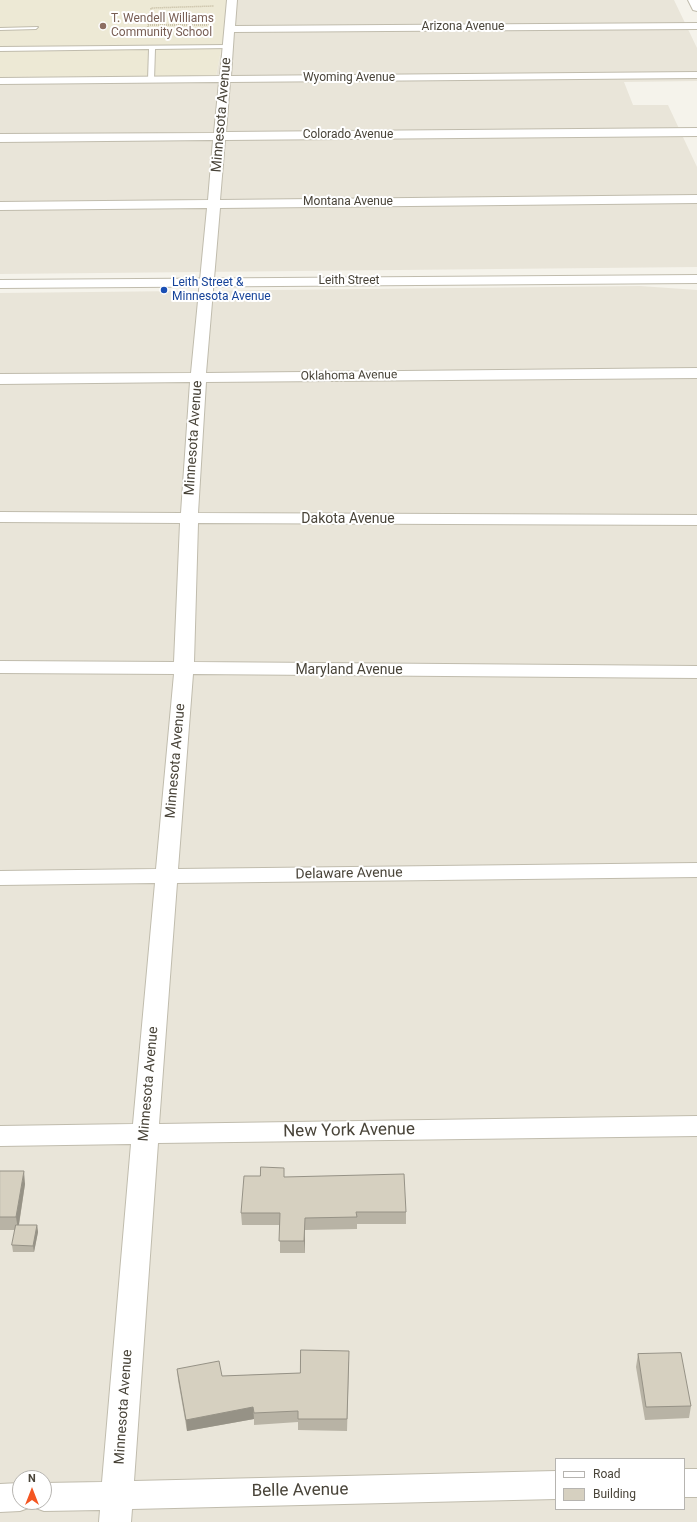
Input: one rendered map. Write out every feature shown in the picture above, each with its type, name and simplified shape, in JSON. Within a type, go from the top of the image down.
[{"type":"street","points":[[693,0],[697,8]]},
{"type":"street","name":"Minnesota Avenue","points":[[116,1508],[145,1134],[184,668],[189,518],[198,378],[225,79],[224,3]]},
{"type":"street","name":"Arizona Avenue","points":[[224,34],[697,26]]},
{"type":"street","name":"Wyoming Avenue","points":[[0,81],[697,75]]},
{"type":"street","name":"Colorado Avenue","points":[[0,138],[697,132]]},
{"type":"street","name":"Montana Avenue","points":[[0,206],[697,199]]},
{"type":"street","name":"Leith Street","points":[[0,284],[697,279]]},
{"type":"street","name":"Oklahoma Avenue","points":[[0,380],[697,373]]},
{"type":"street","name":"Dakota Avenue","points":[[0,517],[697,520]]},
{"type":"street","name":"Maryland Avenue","points":[[0,667],[697,672]]},
{"type":"street","name":"Delaware Avenue","points":[[0,878],[697,870]]},
{"type":"street","name":"New York Avenue","points":[[0,1136],[697,1126]]},
{"type":"street","points":[[685,1483],[697,1483]]},
{"type":"street","name":"Belle Avenue","points":[[52,1498],[116,1508],[555,1486]]},
{"type":"street","points":[[0,1498],[12,1497]]},
{"type":"lane","points":[[0,29],[36,28]]},
{"type":"lane","points":[[0,49],[152,48],[224,34]]},
{"type":"lane","points":[[151,80],[152,48]]},
{"type":"path","points":[[146,39],[151,8],[224,3]]},
{"type":"path","points":[[148,25],[224,34]]},
{"type":"shaded area","points":[[0,0],[231,0],[216,76],[0,77]]},
{"type":"shaded area","points":[[231,0],[674,0],[697,48],[697,81],[624,82],[633,105],[668,105],[697,167],[697,267],[0,274],[0,77],[216,76]]},
{"type":"shaded area","points":[[640,286],[697,290],[697,1522],[0,1522],[0,293]]},
{"type":"building","points":[[261,1167],[284,1168],[284,1177],[404,1174],[406,1212],[356,1212],[357,1217],[305,1218],[304,1241],[279,1241],[280,1213],[241,1213],[244,1176],[260,1176]]},
{"type":"building","points":[[0,1171],[24,1171],[16,1217],[0,1217]]},
{"type":"building","points":[[16,1225],[37,1225],[33,1246],[12,1245]]},
{"type":"building","points":[[301,1350],[349,1351],[347,1419],[298,1419],[298,1411],[254,1413],[253,1407],[186,1420],[177,1369],[219,1361],[222,1376],[300,1373]]},
{"type":"building","points":[[681,1353],[691,1406],[646,1407],[638,1354]]},
{"type":"place","name":"T. Wendell Williams Community School","points":[[103,26]]},
{"type":"place","name":"Leith Street & Minnesota Avenue","points":[[164,290]]}]
